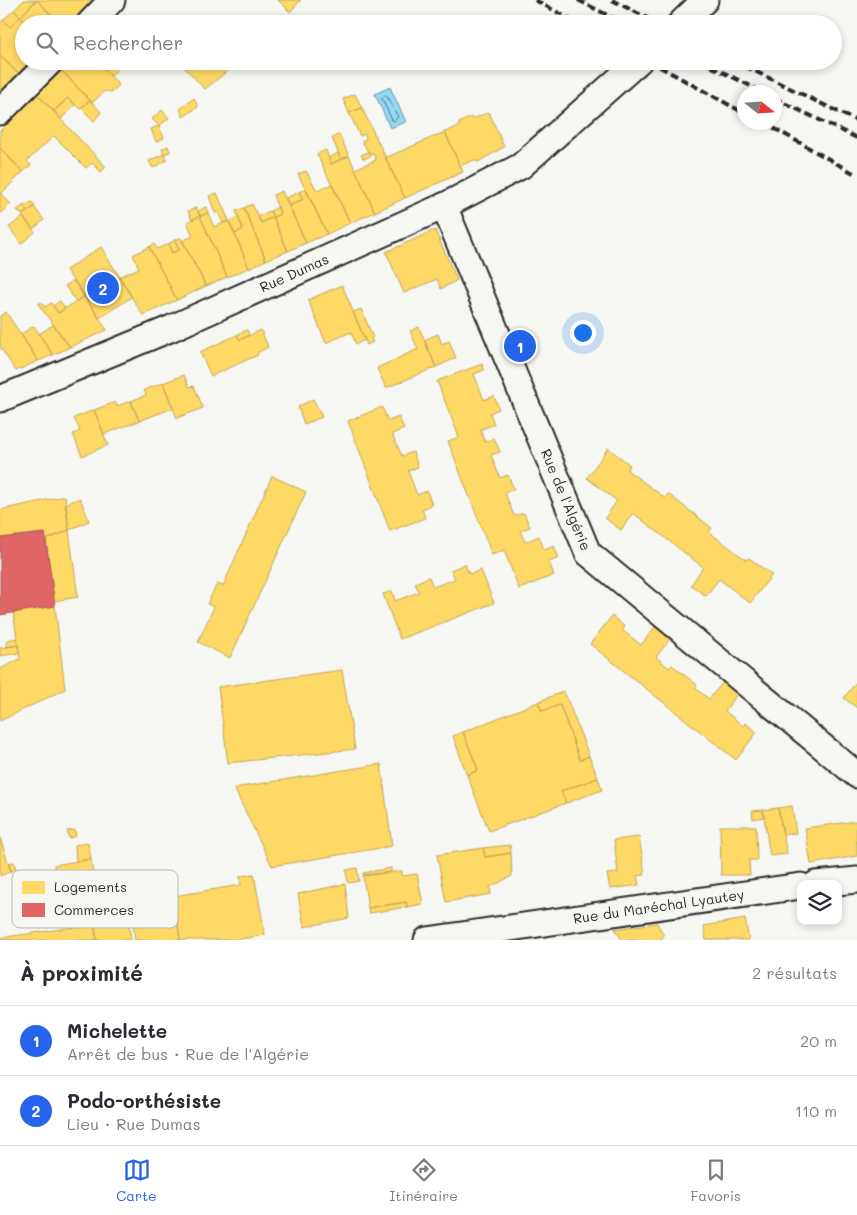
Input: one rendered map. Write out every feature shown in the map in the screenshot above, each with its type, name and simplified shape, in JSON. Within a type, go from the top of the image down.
[{"type":"street","points":[[98,15],[112,0]]},
{"type":"street","points":[[689,15],[705,0]]},
{"type":"street","points":[[0,112],[42,70]]},
{"type":"street","name":"Rue Dumas","points":[[0,399],[180,324],[444,206],[489,183],[521,166],[629,70]]},
{"type":"street","name":"Rue de l'Algérie","points":[[444,206],[588,553],[857,775]]},
{"type":"street","name":"Rue du Maréchal Lyautey","points":[[427,940],[491,935],[797,887]]},
{"type":"water","points":[[390,87],[406,122],[390,128],[375,94]]},
{"type":"building: Logements","points":[[24,0],[36,0],[22,15],[18,15],[14,10]]},
{"type":"building: Logements","points":[[37,0],[92,0],[77,15],[51,15]]},
{"type":"building: Logements","points":[[37,0],[51,15],[22,15]]},
{"type":"building: Logements","points":[[278,0],[301,0],[290,12]]},
{"type":"building: Logements","points":[[14,10],[18,15],[15,15],[15,22],[10,27],[3,20]]},
{"type":"building: Logements","points":[[3,20],[10,27],[15,22],[15,70],[21,70],[18,73],[0,56],[0,23]]},
{"type":"building: Logements","points":[[0,56],[18,73],[0,91]]},
{"type":"building: Logements","points":[[105,70],[119,85],[112,92],[105,91],[92,103],[62,71]]},
{"type":"building: Logements","points":[[105,70],[117,70],[111,76]]},
{"type":"building: Logements","points":[[187,70],[229,70],[205,89]]},
{"type":"building: Logements","points":[[62,71],[90,100],[80,109],[68,98],[54,111],[37,94]]},
{"type":"building: Logements","points":[[37,94],[106,167],[101,172],[92,163],[86,168],[54,136],[27,161],[31,165],[23,172],[0,148],[0,131]]},
{"type":"building: Logements","points":[[355,94],[362,108],[349,113],[343,99]]},
{"type":"building: Logements","points":[[68,98],[75,105],[61,119],[54,111]]},
{"type":"building: Logements","points":[[194,98],[198,107],[183,117],[180,109]]},
{"type":"building: Logements","points":[[90,100],[101,112],[94,121],[81,108]]},
{"type":"building: Logements","points":[[362,108],[405,198],[375,212],[355,169],[376,160],[374,154],[368,152],[362,141],[366,139],[365,134],[360,136],[349,113]]},
{"type":"building: Logements","points":[[162,110],[169,118],[159,126],[152,119]]},
{"type":"building: Logements","points":[[489,112],[504,147],[478,162],[474,160],[460,166],[445,132],[459,126],[459,123],[471,117],[473,119]]},
{"type":"building: Logements","points":[[159,126],[164,138],[156,142],[151,129]]},
{"type":"building: Logements","points":[[445,132],[463,172],[405,198],[385,158]]},
{"type":"building: Logements","points":[[339,134],[349,156],[341,159],[332,138]]},
{"type":"building: Logements","points":[[168,146],[170,152],[164,154],[162,149]]},
{"type":"building: Logements","points":[[0,148],[23,172],[1,194],[0,193]]},
{"type":"building: Logements","points":[[326,150],[331,164],[349,156],[375,212],[350,223],[317,154]]},
{"type":"building: Logements","points":[[368,152],[374,154],[364,159],[361,155]]},
{"type":"building: Logements","points":[[338,153],[341,159],[331,164],[329,158]]},
{"type":"building: Logements","points":[[164,154],[167,160],[153,168],[149,161]]},
{"type":"building: Logements","points":[[306,171],[317,191],[332,184],[350,223],[327,234],[298,174]]},
{"type":"building: Logements","points":[[306,189],[327,234],[306,243],[289,206],[303,199],[299,192]]},
{"type":"building: Logements","points":[[282,191],[306,243],[288,251],[273,217],[280,214],[273,195]]},
{"type":"building: Logements","points":[[299,192],[303,199],[289,206],[286,198]]},
{"type":"building: Logements","points":[[0,193],[11,204],[0,214]]},
{"type":"building: Logements","points":[[217,193],[229,221],[223,223],[218,212],[215,213],[209,196]]},
{"type":"building: Logements","points":[[32,202],[35,206],[28,211],[23,206]]},
{"type":"building: Logements","points":[[252,204],[261,223],[273,217],[288,251],[266,260],[244,208]]},
{"type":"building: Logements","points":[[23,206],[28,211],[22,215],[17,210]]},
{"type":"building: Logements","points":[[34,207],[44,220],[33,229],[22,215]]},
{"type":"building: Logements","points":[[206,207],[208,213],[200,216],[198,211]]},
{"type":"building: Logements","points":[[278,207],[280,214],[273,217],[270,211]]},
{"type":"building: Logements","points":[[196,208],[200,216],[192,220],[188,211]]},
{"type":"building: Logements","points":[[244,208],[266,260],[249,268],[235,234],[243,229],[236,211]]},
{"type":"building: Logements","points":[[270,211],[273,217],[261,223],[258,216]]},
{"type":"building: Logements","points":[[208,213],[214,227],[229,221],[249,268],[227,277],[200,216]]},
{"type":"building: Logements","points":[[200,216],[227,277],[206,286],[182,241],[193,236],[187,222]]},
{"type":"building: Logements","points":[[23,217],[35,232],[21,244],[9,227]]},
{"type":"building: Logements","points":[[238,217],[243,229],[235,234],[229,222]]},
{"type":"building: Logements","points":[[435,230],[457,280],[441,289],[437,279],[404,293],[386,252]]},
{"type":"building: Logements","points":[[181,238],[206,286],[177,300],[149,247],[154,244],[157,249],[168,244],[172,253],[179,250],[175,240]]},
{"type":"building: Logements","points":[[175,240],[179,250],[172,253],[168,244]]},
{"type":"building: Logements","points":[[101,247],[132,297],[99,318],[66,270]]},
{"type":"building: Logements","points":[[149,247],[177,300],[143,315],[119,277],[139,268],[133,255]]},
{"type":"building: Logements","points":[[74,280],[85,296],[76,301],[65,286]]},
{"type":"building: Logements","points":[[342,285],[365,340],[356,344],[351,332],[326,343],[308,300]]},
{"type":"building: Logements","points":[[85,296],[107,330],[70,347],[38,304],[41,302],[45,307],[51,303],[58,313]]},
{"type":"building: Logements","points":[[60,301],[65,308],[58,313],[53,306]]},
{"type":"building: Logements","points":[[361,309],[373,337],[371,338],[373,342],[367,345],[353,312]]},
{"type":"building: Logements","points":[[6,312],[38,361],[16,371],[0,347],[0,316]]},
{"type":"building: Logements","points":[[53,325],[70,347],[53,355],[39,334]]},
{"type":"building: Logements","points":[[34,326],[53,355],[38,361],[21,334]]},
{"type":"building: Logements","points":[[419,327],[436,367],[386,388],[377,368],[418,349],[410,331]]},
{"type":"building: Logements","points":[[247,330],[249,335],[240,340],[237,335]]},
{"type":"building: Logements","points":[[261,330],[268,347],[257,353],[258,355],[211,376],[200,352],[237,335],[240,340]]},
{"type":"building: Logements","points":[[438,334],[442,344],[449,341],[456,358],[436,367],[424,340]]},
{"type":"building: Logements","points":[[482,364],[484,370],[474,374],[484,400],[494,396],[499,409],[490,413],[494,424],[480,430],[485,442],[494,438],[500,452],[491,455],[500,478],[508,475],[514,489],[505,493],[514,516],[524,513],[530,527],[520,531],[525,542],[539,536],[544,550],[554,546],[559,558],[549,562],[554,575],[519,589],[504,550],[492,555],[448,441],[459,437],[437,381]]},
{"type":"building: Logements","points":[[184,375],[189,387],[194,386],[203,408],[177,418],[163,383]]},
{"type":"building: Logements","points":[[163,383],[173,408],[139,421],[131,401],[146,395],[144,390]]},
{"type":"building: Logements","points":[[313,399],[322,417],[304,424],[298,407]]},
{"type":"building: Logements","points":[[131,401],[139,421],[104,434],[94,410],[115,402],[117,406]]},
{"type":"building: Logements","points":[[382,407],[388,421],[399,417],[404,429],[392,434],[402,456],[413,452],[418,467],[408,471],[417,495],[427,491],[432,505],[422,509],[425,518],[390,531],[348,421]]},
{"type":"building: Logements","points":[[94,410],[108,445],[82,456],[73,434],[80,431],[74,418]]},
{"type":"building: Logements","points":[[608,448],[630,465],[627,470],[665,498],[668,494],[712,528],[709,532],[746,560],[749,558],[772,575],[750,603],[719,579],[706,596],[691,585],[703,567],[633,513],[621,530],[605,518],[617,501],[587,478]]},
{"type":"building: Logements","points":[[272,476],[306,492],[230,658],[198,642],[214,607],[207,604],[217,584],[223,586]]},
{"type":"building: Logements","points":[[65,496],[69,530],[46,540],[45,533],[0,538],[0,510]]},
{"type":"building: Logements","points":[[80,498],[89,521],[69,530],[65,504]]},
{"type":"building: Logements","points":[[69,530],[78,597],[54,601],[46,540]]},
{"type":"building: Logements","points":[[465,564],[469,574],[481,570],[494,603],[400,639],[383,594],[392,591],[395,601],[419,592],[415,583],[429,577],[433,587],[455,579],[451,570]]},
{"type":"building: Logements","points":[[55,606],[65,689],[0,721],[0,669],[20,659],[13,611]]},
{"type":"building: Logements","points":[[612,616],[625,627],[622,630],[641,645],[655,627],[670,639],[656,657],[669,668],[672,665],[697,685],[695,688],[709,699],[724,681],[738,693],[725,711],[743,726],[745,723],[757,732],[736,760],[590,644]]},
{"type":"building: Logements","points":[[17,638],[18,645],[7,647],[7,640]]},
{"type":"building: Logements","points":[[18,645],[19,653],[0,656],[0,648]]},
{"type":"building: Logements","points":[[342,670],[355,749],[228,763],[218,687]]},
{"type":"building: Logements","points":[[857,681],[857,708],[844,698]]},
{"type":"building: Logements","points":[[564,691],[589,756],[580,760],[560,705],[542,711],[538,702]]},
{"type":"building: Logements","points":[[538,702],[542,711],[560,705],[580,760],[589,756],[598,778],[561,791],[566,803],[489,831],[467,775],[478,770],[463,732]]},
{"type":"building: Logements","points":[[463,732],[478,770],[467,775],[453,736]]},
{"type":"building: Logements","points":[[381,764],[392,846],[272,866],[234,788]]},
{"type":"building: Logements","points":[[598,778],[602,790],[566,803],[561,791]]},
{"type":"building: Logements","points":[[792,806],[796,833],[783,834],[778,808]]},
{"type":"building: Logements","points":[[778,808],[787,854],[770,856],[763,810]]},
{"type":"building: Logements","points":[[763,810],[764,817],[753,819],[752,811]]},
{"type":"building: Logements","points":[[856,821],[857,856],[811,864],[805,828]]},
{"type":"building: Logements","points":[[720,826],[756,826],[757,860],[749,860],[750,875],[721,875]]},
{"type":"building: Logements","points":[[75,830],[76,836],[69,838],[67,831]]},
{"type":"building: Logements","points":[[639,837],[645,875],[637,876],[639,885],[610,889],[607,874],[618,873],[614,840]]},
{"type":"building: Logements","points":[[0,838],[11,871],[0,876]]},
{"type":"building: Logements","points":[[88,843],[91,859],[76,861],[75,845]]},
{"type":"building: Logements","points":[[510,845],[511,853],[485,857],[483,848]]},
{"type":"building: Logements","points":[[483,848],[485,857],[511,853],[512,876],[490,887],[491,894],[446,902],[437,855]]},
{"type":"building: Logements","points":[[91,859],[92,870],[55,870],[54,865]]},
{"type":"building: Logements","points":[[14,862],[16,869],[11,871],[8,863]]},
{"type":"building: Logements","points":[[357,868],[359,881],[348,883],[346,870]]},
{"type":"building: Logements","points":[[391,868],[391,872],[363,875],[363,873]]},
{"type":"building: Logements","points":[[402,871],[402,876],[417,874],[423,904],[407,907],[406,902],[368,908],[363,876]]},
{"type":"building: Logements","points":[[254,874],[265,935],[234,940],[180,940],[178,895],[241,885],[240,876]]},
{"type":"building: Logements","points":[[345,884],[349,918],[304,927],[298,894]]},
{"type":"building: Logements","points":[[406,902],[407,907],[369,913],[368,908]]},
{"type":"building: Logements","points":[[745,919],[749,940],[706,940],[704,926]]},
{"type":"building: Logements","points":[[657,923],[664,936],[660,940],[622,940],[615,929]]},
{"type":"building: Logements","points":[[178,925],[180,940],[135,940],[134,928],[178,928]]},
{"type":"building: Logements","points":[[67,928],[95,928],[97,940],[0,940],[0,938]]},
{"type":"building: Logements","points":[[95,928],[129,928],[131,940],[97,940]]},
{"type":"building: Commerces","points":[[45,533],[55,606],[0,615],[0,538]]},
{"type":"railway","points":[[535,0],[562,15]]},
{"type":"railway","points":[[578,0],[607,15]]},
{"type":"railway","points":[[612,0],[641,15]]},
{"type":"railway","points":[[665,70],[737,109]]},
{"type":"railway","points":[[718,70],[749,85]]},
{"type":"railway","points":[[752,70],[857,121]]},
{"type":"railway","points":[[782,102],[857,138]]},
{"type":"railway","points":[[777,130],[857,175]]},
{"type":"place","name":"Podo-orthésiste","points":[[103,288]]},
{"type":"place","name":"Michelette","points":[[520,346]]}]
